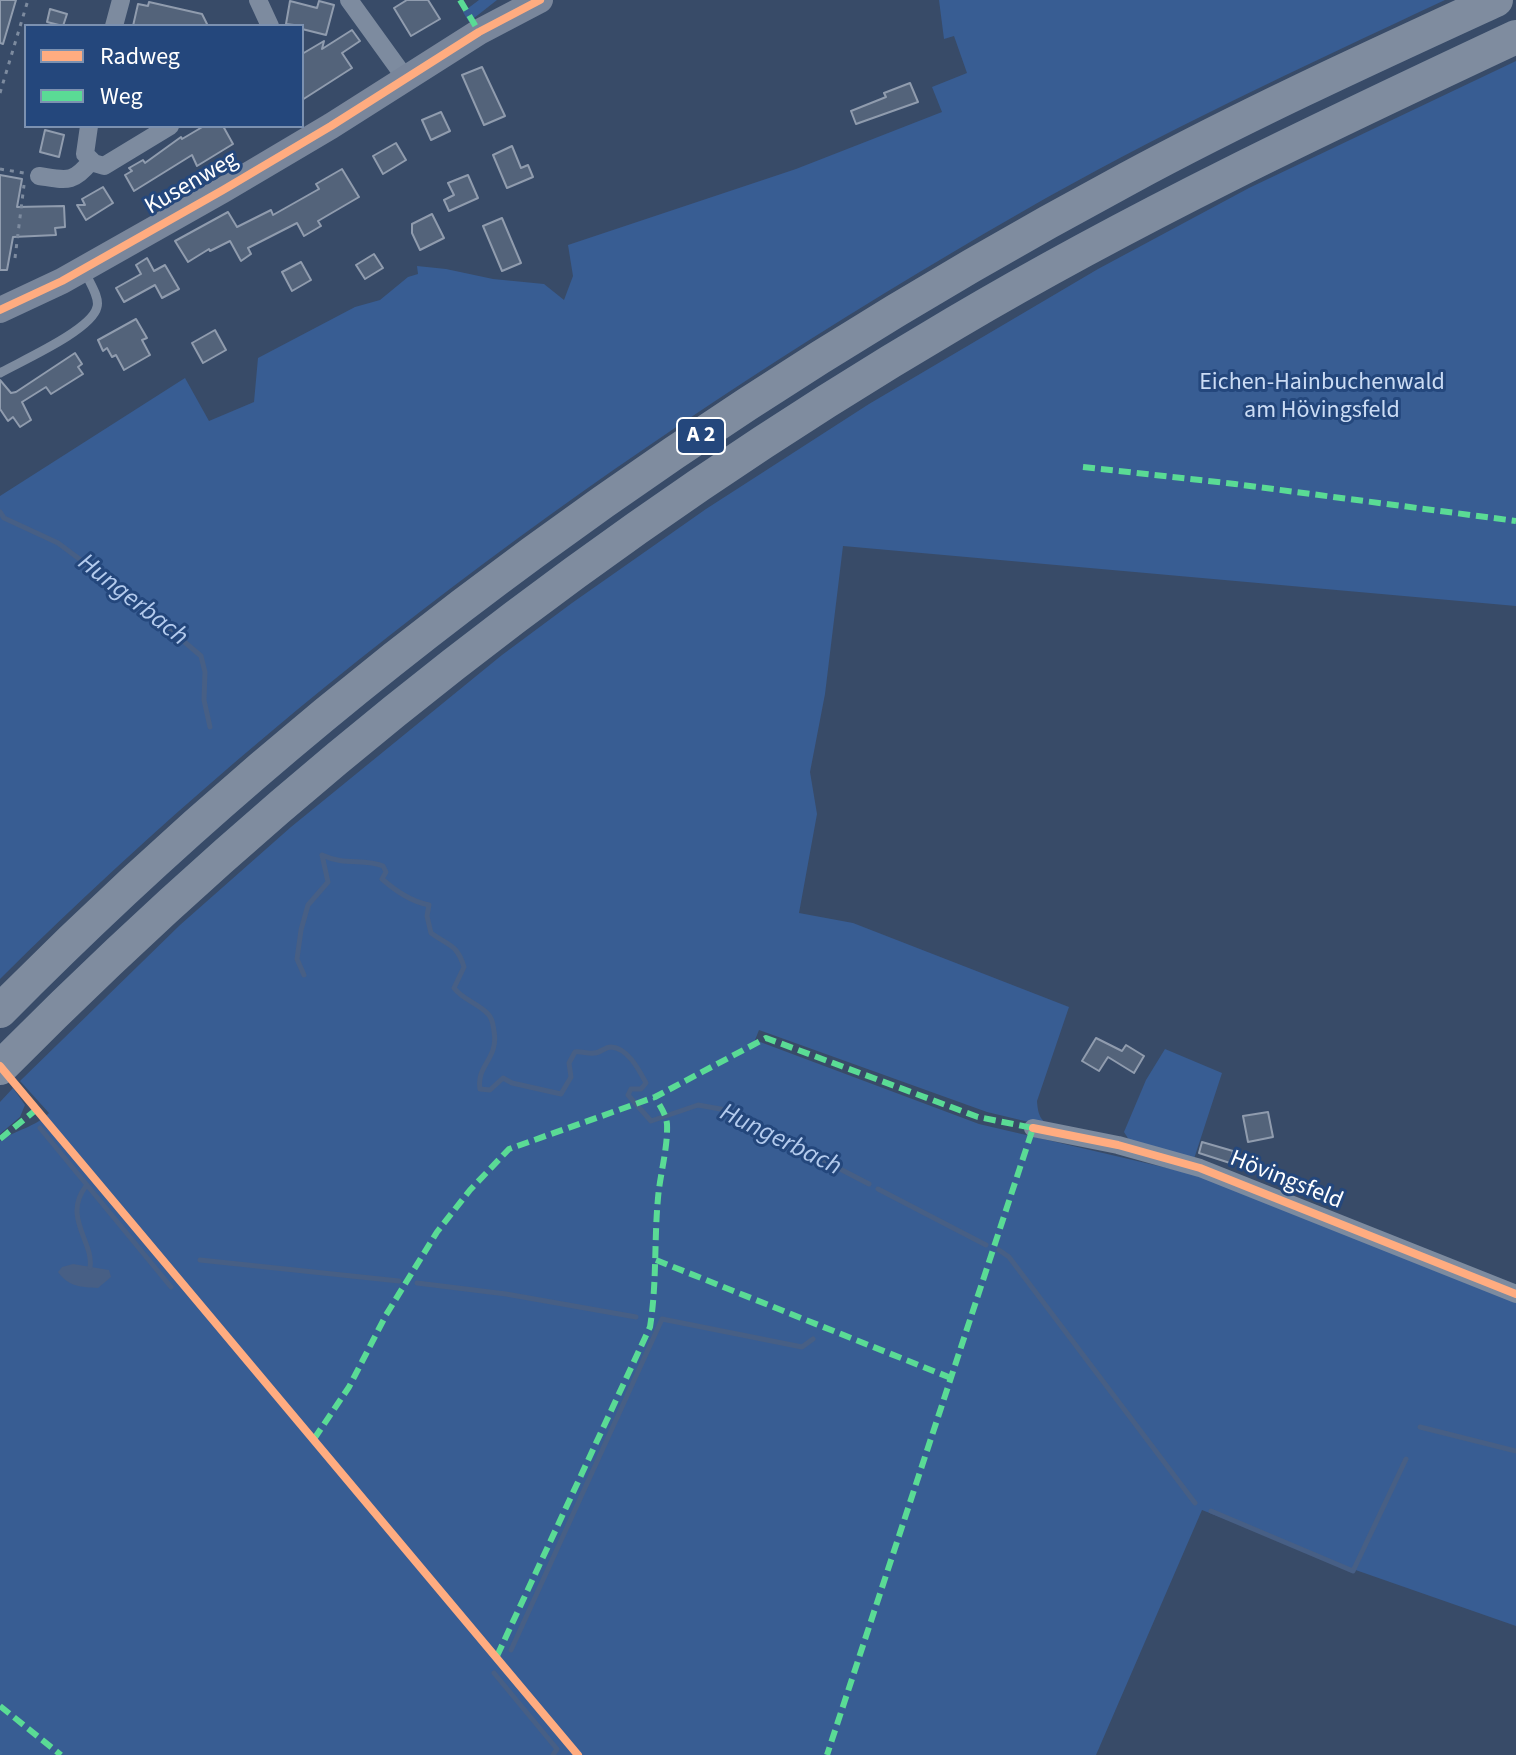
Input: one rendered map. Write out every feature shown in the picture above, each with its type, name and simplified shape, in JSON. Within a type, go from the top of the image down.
[{"type":"highway","name":"A 2","points":[[0,1011],[157,861],[361,686],[552,538],[735,413],[833,348],[1126,179],[1281,101],[1496,0]]},
{"type":"highway","name":"A 2","points":[[11,1057],[138,933],[328,766],[462,658],[633,531],[776,434],[953,324],[1089,247],[1294,141],[1516,37]]},
{"type":"street","points":[[115,24],[121,0]]},
{"type":"street","points":[[258,0],[269,24]]},
{"type":"street","points":[[349,0],[406,79]]},
{"type":"street","name":"Kusenweg","points":[[479,32],[517,0]]},
{"type":"street","name":"Kusenweg","points":[[0,310],[73,275],[237,182],[479,32],[540,0]]},
{"type":"street","points":[[89,128],[85,154],[99,165],[108,165],[167,128]]},
{"type":"street","points":[[33,175],[72,179],[81,174],[91,161]]},
{"type":"street","name":"Kusenweg","points":[[0,324],[29,309],[73,275]]},
{"type":"street","name":"Hövingsfeld","points":[[1033,1128],[1118,1145],[1200,1168],[1516,1294]]},
{"type":"lane","points":[[0,373],[78,329],[94,314],[97,300],[73,275]]},
{"type":"path","points":[[0,93],[28,0]]},
{"type":"path","points":[[0,169],[33,175],[15,258]]},
{"type":"green space","points":[[479,0],[497,0],[469,22],[463,12]]},
{"type":"green space","points":[[939,0],[1445,0],[1177,129],[1020,213],[747,380],[614,470],[484,563],[235,762],[116,868],[0,979],[0,496],[185,378],[209,421],[254,402],[258,358],[355,307],[380,300],[408,277],[418,274],[417,266],[544,284],[564,300],[573,276],[568,245],[796,169],[942,112],[932,87],[967,73],[954,36],[944,39]]},
{"type":"green space","name":"Eichen-Hainbuchenwald am Hövingsfeld","points":[[1516,61],[1516,606],[843,546],[825,694],[810,772],[817,814],[799,913],[853,923],[1069,1007],[1037,1101],[1041,1117],[1054,1128],[987,1112],[759,1030],[755,1040],[979,1124],[1197,1175],[1516,1300],[1516,1626],[1347,1567],[1202,1510],[1096,1755],[0,1755],[0,1141],[49,1113],[20,1081],[180,925],[291,827],[502,655],[706,509],[869,404],[1098,269],[1249,188]]},
{"type":"green space","points":[[1165,1049],[1222,1073],[1193,1162],[1131,1143],[1124,1132],[1146,1080]]},
{"type":"green space","points":[[13,1088],[25,1105],[20,1117],[0,1134],[0,1102]]},
{"type":"shaded area","points":[[73,1264],[109,1270],[111,1277],[98,1288],[76,1285],[66,1281],[58,1272],[62,1267]]},
{"type":"building","points":[[0,0],[16,0],[3,44],[0,43]]},
{"type":"building","points":[[407,0],[428,0],[440,19],[411,36],[394,8]]},
{"type":"building","points":[[290,1],[317,8],[319,1],[334,5],[326,35],[304,30],[304,24],[286,24]]},
{"type":"building","points":[[149,2],[202,14],[207,24],[133,24],[138,4],[148,6]]},
{"type":"building","points":[[50,9],[67,14],[64,24],[47,22]]},
{"type":"building","points":[[352,30],[360,41],[342,53],[352,68],[304,99],[304,53],[324,41],[322,49]]},
{"type":"building","points":[[482,67],[505,116],[484,125],[462,75]]},
{"type":"building","points":[[910,83],[918,102],[856,124],[851,111]]},
{"type":"building","points":[[441,112],[450,131],[431,140],[422,120]]},
{"type":"building","points":[[201,128],[224,128],[233,144],[197,166],[192,155],[134,191],[125,175],[132,171],[129,168],[143,160],[145,163]]},
{"type":"building","points":[[45,130],[64,135],[59,157],[40,152]]},
{"type":"building","points":[[396,143],[406,160],[383,174],[373,156]]},
{"type":"building","points":[[512,146],[521,168],[528,165],[533,177],[507,188],[493,155]]},
{"type":"building","points":[[342,169],[359,197],[318,221],[321,226],[304,236],[297,223],[248,248],[251,254],[241,261],[230,241],[188,262],[175,241],[228,212],[237,227],[271,210],[273,215],[319,189],[316,184]]},
{"type":"building","points":[[0,175],[22,179],[17,207],[64,206],[65,227],[55,228],[56,235],[13,237],[7,270],[0,270]]},
{"type":"building","points":[[468,175],[478,198],[449,211],[444,200],[454,195],[448,183]]},
{"type":"building","points":[[103,187],[113,203],[86,220],[77,205],[85,205],[82,199]]},
{"type":"building","points":[[432,214],[444,238],[420,250],[412,233],[412,224]]},
{"type":"building","points":[[502,218],[521,263],[502,271],[483,226]]},
{"type":"building","points":[[374,254],[383,268],[365,279],[356,265]]},
{"type":"building","points":[[147,258],[154,271],[165,265],[179,289],[162,298],[155,285],[124,302],[116,288],[141,274],[136,265]]},
{"type":"building","points":[[301,262],[311,280],[292,291],[282,272]]},
{"type":"building","points":[[136,319],[147,338],[142,340],[150,355],[124,370],[116,355],[112,357],[107,348],[103,351],[98,340]]},
{"type":"building","points":[[215,330],[226,350],[203,363],[192,343]]},
{"type":"building","points":[[75,353],[82,364],[78,367],[83,374],[51,394],[46,387],[22,402],[31,420],[20,427],[13,417],[8,421],[0,409],[0,380],[11,393],[16,392]]},
{"type":"building","points":[[1096,1038],[1122,1051],[1126,1045],[1144,1056],[1134,1073],[1108,1057],[1099,1071],[1082,1061]]},
{"type":"building","points":[[1268,1112],[1273,1137],[1248,1142],[1243,1116]]},
{"type":"building","points":[[1202,1142],[1233,1151],[1230,1163],[1199,1153]]},
{"type":"waterway","name":"Hungerbach","points":[[0,512],[4,518],[58,543],[141,605],[201,656],[205,672],[204,700],[210,727]]},
{"type":"waterway","name":"Hungerbach","points":[[322,855],[383,866],[386,872],[382,879],[404,895],[429,905],[427,916],[431,933],[455,950],[464,967],[454,988],[484,1010],[492,1022],[495,1041],[481,1074],[480,1089],[490,1090],[503,1078],[512,1083],[561,1094],[571,1077],[569,1063],[575,1052],[594,1053],[609,1047],[617,1048],[632,1060],[646,1083],[641,1089],[631,1089],[628,1095],[651,1121],[698,1105],[726,1110],[869,1184]]},
{"type":"waterway","points":[[304,975],[297,959],[301,930],[308,905],[328,882],[322,855]]},
{"type":"waterway","points":[[40,1128],[171,1287]]},
{"type":"waterway","points":[[86,1186],[77,1208],[90,1267]]},
{"type":"waterway","name":"Hungerbach","points":[[878,1189],[986,1245]]},
{"type":"waterway","name":"Hungerbach","points":[[999,1250],[1009,1257],[1195,1503]]},
{"type":"waterway","points":[[200,1260],[399,1281]]},
{"type":"waterway","points":[[417,1283],[506,1294],[636,1317]]},
{"type":"waterway","points":[[511,1650],[662,1319],[802,1347],[813,1339]]},
{"type":"waterway","name":"Hungerbach","points":[[1420,1427],[1516,1451]]},
{"type":"waterway","name":"Hungerbach","points":[[1211,1511],[1353,1571],[1406,1459]]},
{"type":"waterway","points":[[494,1673],[557,1749],[553,1755]]},
{"type":"marked path","points":[[460,0],[479,32]]},
{"type":"marked path","points":[[1083,467],[1516,521]]},
{"type":"marked path","points":[[314,1439],[349,1387],[386,1315],[437,1232],[470,1190],[509,1149],[655,1097],[766,1038],[978,1117],[1033,1128],[827,1755]]},
{"type":"marked path","points":[[497,1656],[650,1327],[658,1198],[667,1133],[665,1117],[655,1097]]},
{"type":"marked path","points":[[0,1139],[37,1109]]},
{"type":"marked path","points":[[656,1260],[951,1378]]},
{"type":"marked path","points":[[0,1706],[61,1755]]},
{"type":"cycle path","points":[[0,310],[62,281],[223,190],[479,32],[540,0]]},
{"type":"cycle path","points":[[0,1066],[578,1755]]},
{"type":"cycle path","points":[[1033,1128],[1118,1145],[1200,1168],[1516,1294]]}]
